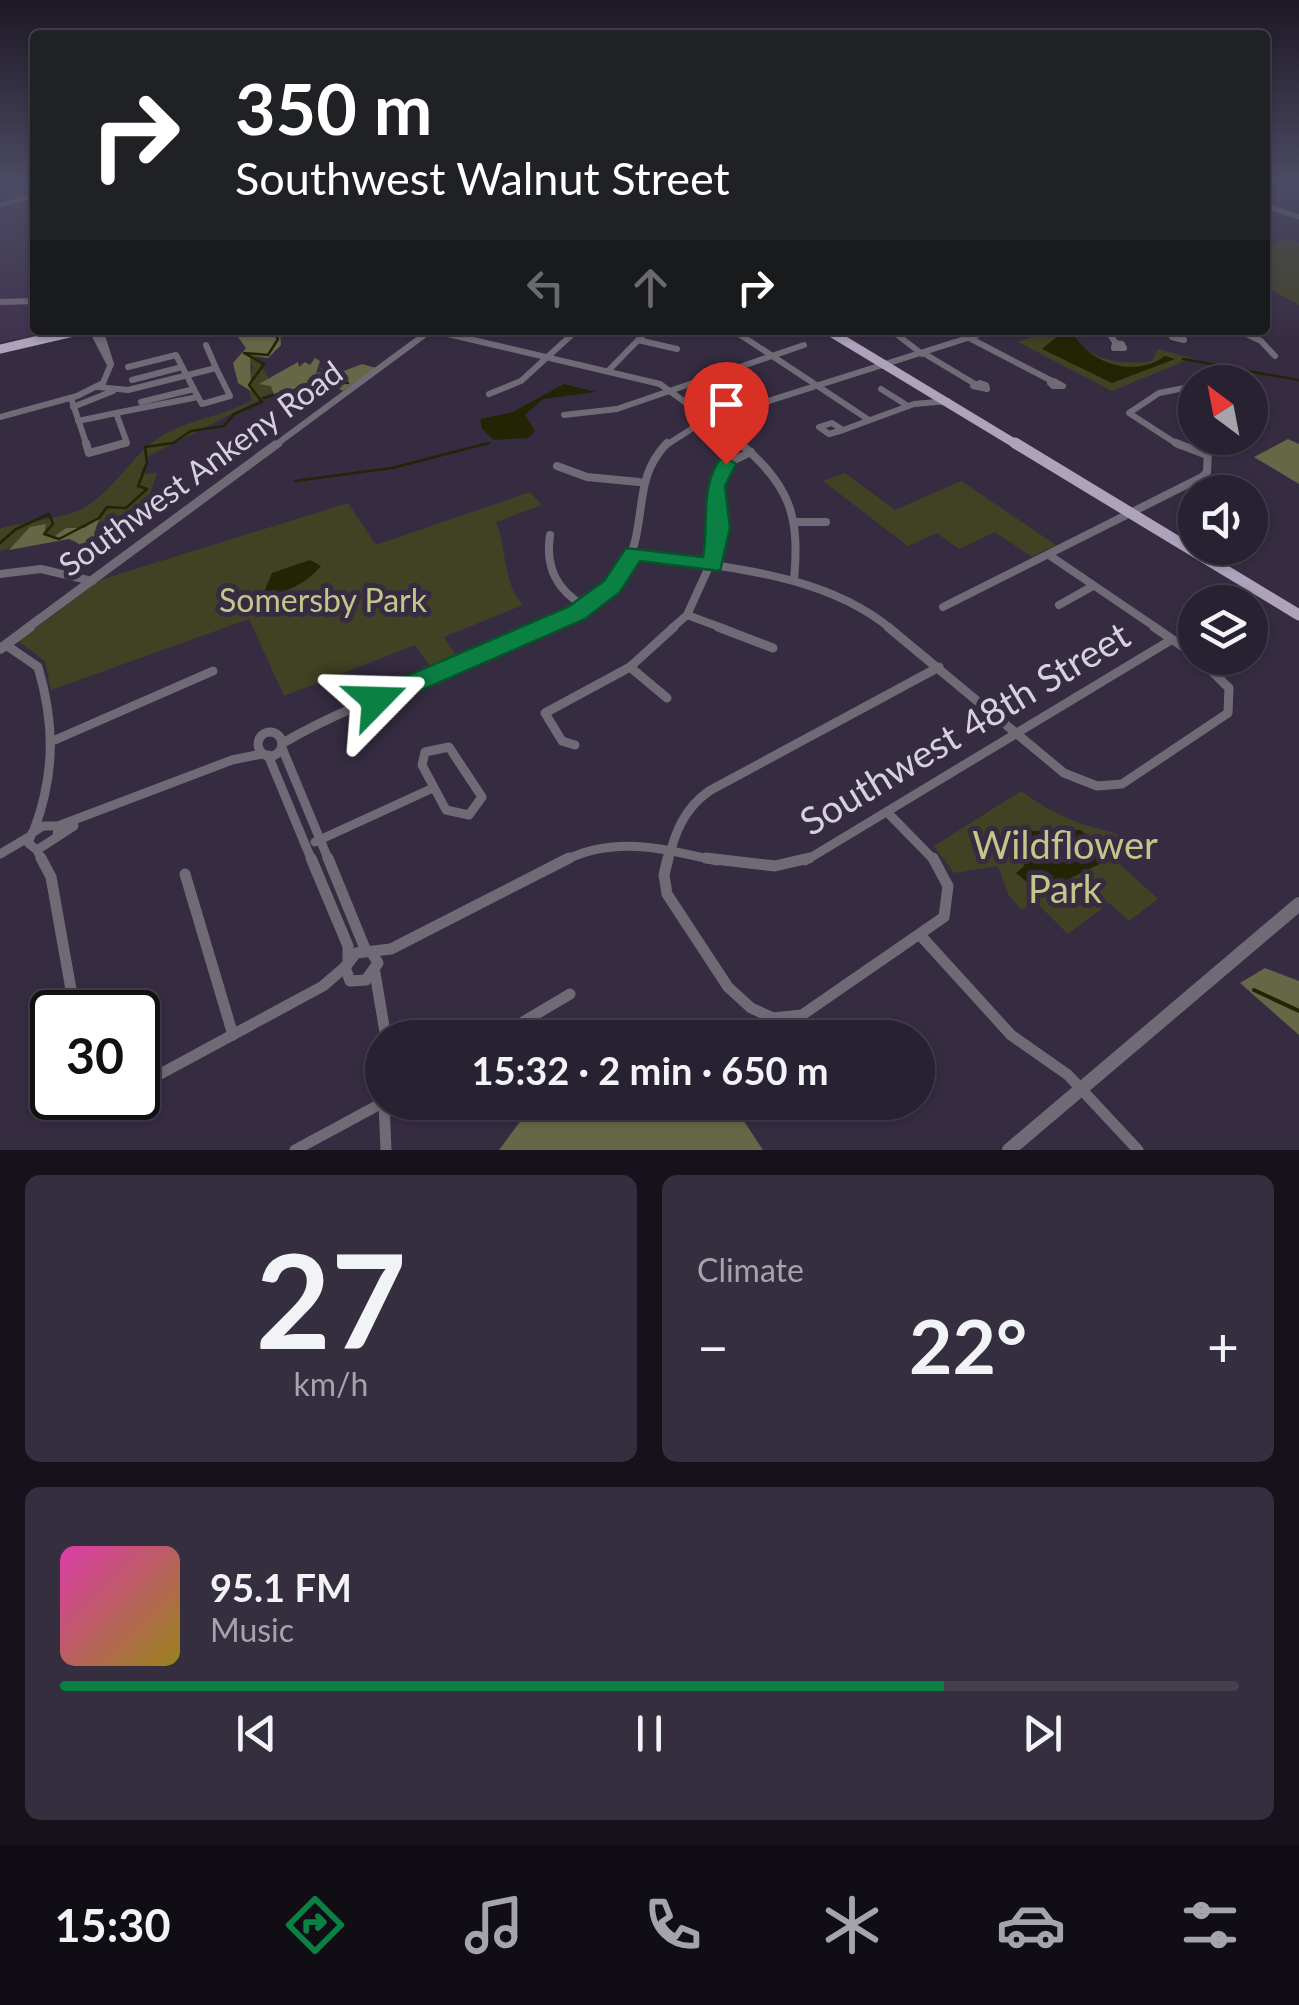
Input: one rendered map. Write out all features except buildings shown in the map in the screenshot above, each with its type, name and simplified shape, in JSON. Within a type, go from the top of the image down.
[{"type":"main road","points":[[0,347],[47,335]]},
{"type":"main road","points":[[0,347],[58,335]]},
{"type":"main road","points":[[836,335],[1299,615]]},
{"type":"main road","points":[[844,335],[890,366]]},
{"type":"street","points":[[0,300],[30,300]]},
{"type":"street","points":[[95,335],[109,362]]},
{"type":"street","points":[[72,402],[108,378],[109,362],[101,335]]},
{"type":"street","name":"Southwest Ankeny Road","points":[[3,647],[424,335]]},
{"type":"street","points":[[452,335],[673,390],[752,452],[783,482],[797,522],[794,580]]},
{"type":"street","points":[[488,394],[521,381],[568,335]]},
{"type":"street","points":[[608,371],[643,335]]},
{"type":"street","points":[[742,335],[869,420]]},
{"type":"street","points":[[897,335],[975,384]]},
{"type":"street","points":[[963,335],[1052,381]]},
{"type":"street","points":[[0,855],[223,763],[262,751],[310,727],[530,636],[586,608],[612,586],[634,553],[641,519],[638,482],[663,446],[710,420],[816,384],[890,366],[978,335]]},
{"type":"street","points":[[1110,335],[1116,343]]},
{"type":"street","points":[[1248,335],[1276,356]]},
{"type":"street","points":[[638,340],[677,349]]},
{"type":"street","points":[[128,366],[176,355],[202,404],[230,396],[206,345]]},
{"type":"street","points":[[564,415],[610,410],[776,358],[804,345]]},
{"type":"street","points":[[132,380],[182,367]]},
{"type":"street","points":[[0,415],[216,368]]},
{"type":"street","points":[[100,386],[113,390]]},
{"type":"street","points":[[1178,388],[1136,404],[1130,413],[1178,446]]},
{"type":"street","points":[[140,402],[194,389]]},
{"type":"street","points":[[882,389],[908,406]]},
{"type":"street","points":[[78,421],[198,397]]},
{"type":"street","points":[[72,402],[89,453],[127,443],[116,413]]},
{"type":"street","points":[[843,430],[908,406],[953,404]]},
{"type":"street","points":[[575,745],[562,741],[545,713],[630,666],[687,615],[712,566],[719,528],[716,476],[726,464],[752,452]]},
{"type":"street","points":[[943,607],[1202,477],[1207,472],[1206,455]]},
{"type":"street","points":[[557,466],[587,477],[638,482]]},
{"type":"street","points":[[797,522],[826,522]]},
{"type":"street","points":[[550,535],[548,562],[555,581],[586,608]]},
{"type":"street","points":[[634,553],[794,580],[868,610],[1064,772],[1097,786],[1130,780],[1220,720],[1232,708],[1232,691],[1221,675]]},
{"type":"street","points":[[1048,555],[1178,644]]},
{"type":"street","points":[[0,574],[41,569],[89,583]]},
{"type":"street","points":[[1058,605],[1094,586]]},
{"type":"street","points":[[687,615],[774,648]]},
{"type":"street","name":"Southwest 48th Street","points":[[413,938],[583,851],[624,842],[670,847],[736,865],[782,866],[815,856],[1172,640]]},
{"type":"street","points":[[3,647],[31,658],[38,667],[55,740],[33,841],[51,877]]},
{"type":"street","points":[[630,666],[667,698]]},
{"type":"street","points":[[888,812],[940,867],[950,888],[944,917],[802,1015],[763,1015],[744,1004],[671,904],[664,875],[679,822],[709,790],[939,667]]},
{"type":"street","points":[[55,740],[213,671]]},
{"type":"street","points":[[262,751],[269,734],[282,742],[348,946],[346,963],[355,982],[381,1010]]},
{"type":"street","points":[[448,747],[478,789],[480,804],[469,815],[451,814],[433,788],[422,758],[431,749],[448,747]]},
{"type":"street","points":[[262,751],[369,952],[376,970],[383,1020]]},
{"type":"street","points":[[312,843],[433,788]]},
{"type":"street","points":[[42,806],[55,833],[51,877],[71,990]]},
{"type":"street","points":[[33,841],[55,833]]},
{"type":"street","points":[[185,874],[233,1034]]},
{"type":"street","points":[[1009,1150],[1299,904]]},
{"type":"street","points":[[921,936],[1010,1035],[1082,1088],[1138,1150]]},
{"type":"street","points":[[160,1074],[308,994],[346,963],[413,938]]},
{"type":"street","points":[[308,994],[355,982],[376,970],[413,938]]},
{"type":"street","points":[[526,1020],[570,994]]},
{"type":"street","points":[[295,1150],[365,1113]]},
{"type":"street","points":[[385,1120],[386,1150]]},
{"type":"shaded area","points":[[0,237],[30,237],[33,335],[0,342]]},
{"type":"shaded area","points":[[237,335],[280,335],[281,345],[268,358],[250,355],[251,391],[238,383],[233,363],[246,348]]},
{"type":"shaded area","points":[[1059,335],[1075,335],[1088,351],[1112,364],[1139,366],[1165,356],[1175,359],[1112,383],[1042,349]]},
{"type":"shaded area","points":[[315,358],[320,361],[316,373],[323,372],[321,368],[344,371],[362,364],[376,368],[343,391],[331,384],[311,388],[291,411],[276,401],[271,386],[259,384],[298,362],[299,367],[305,362],[310,365]]},
{"type":"shaded area","points":[[564,384],[596,392],[543,399],[525,415],[535,431],[528,438],[494,440],[482,429],[480,419],[513,412]]},
{"type":"shaded area","points":[[1288,439],[1299,444],[1299,484],[1254,457],[1268,455],[1268,450]]},
{"type":"shaded area","points":[[99,519],[94,534],[101,539],[98,548],[106,552],[91,551],[69,539],[9,550],[30,527],[46,524],[44,535],[55,536],[66,528],[84,528]]},
{"type":"shaded area","points":[[310,560],[321,566],[303,582],[287,590],[264,592],[272,573]]},
{"type":"shaded area","points":[[1080,830],[1109,852],[1110,859],[1050,888],[1028,883],[1016,873],[1024,866],[1020,847],[1026,831]]},
{"type":"shaded area","points":[[1265,968],[1299,981],[1299,1035],[1240,983]]},
{"type":"shaded area","points":[[521,1120],[743,1120],[763,1150],[499,1150]]},
{"type":"green space","points":[[1288,239],[1299,243],[1299,305],[1270,289],[1270,244]]},
{"type":"green space","points":[[1037,335],[1077,335],[1080,346],[1114,361],[1152,361],[1158,349],[1192,358],[1112,391],[1018,342]]},
{"type":"green space","points":[[252,350],[276,391],[149,456],[140,474],[157,473],[144,511],[0,551],[0,529],[84,508],[106,491],[143,450],[165,434],[252,401],[247,385],[253,367],[244,356]]},
{"type":"green space","points":[[845,473],[895,510],[961,481],[1056,545],[1032,557],[995,532],[959,549],[937,533],[908,546],[823,481]]},
{"type":"green space","name":"Somersby Park","points":[[530,492],[542,505],[496,522],[511,585],[523,605],[444,637],[458,659],[432,669],[415,645],[284,696],[249,619],[51,690],[45,661],[18,641],[100,580],[348,503],[376,545]]},
{"type":"green space","name":"Wildflower Park","points":[[1021,791],[1062,816],[1128,840],[1135,846],[1116,861],[1158,899],[1129,921],[1109,903],[1068,934],[1035,901],[1022,910],[1009,896],[998,866],[954,873],[934,846]]},
{"type":"waterway","points":[[0,543],[16,529],[49,514],[53,524],[44,534],[59,539],[99,518],[107,507],[126,508],[147,489],[138,486],[147,463],[145,447],[173,443],[191,431],[224,426],[234,414],[262,402],[249,385],[264,364],[244,353],[268,355],[278,339],[275,335]]},
{"type":"waterway","points":[[1183,359],[1216,365]]},
{"type":"waterway","points":[[1268,375],[1299,380]]},
{"type":"waterway","points":[[263,398],[332,381],[348,383]]},
{"type":"waterway","points":[[295,481],[392,468],[489,443]]},
{"type":"waterway","points":[[1254,990],[1299,1011]]},
{"type":"route","points":[[376,700],[553,626],[592,604],[612,586],[634,553],[712,566],[719,528],[714,486],[716,476],[726,464]]}]
